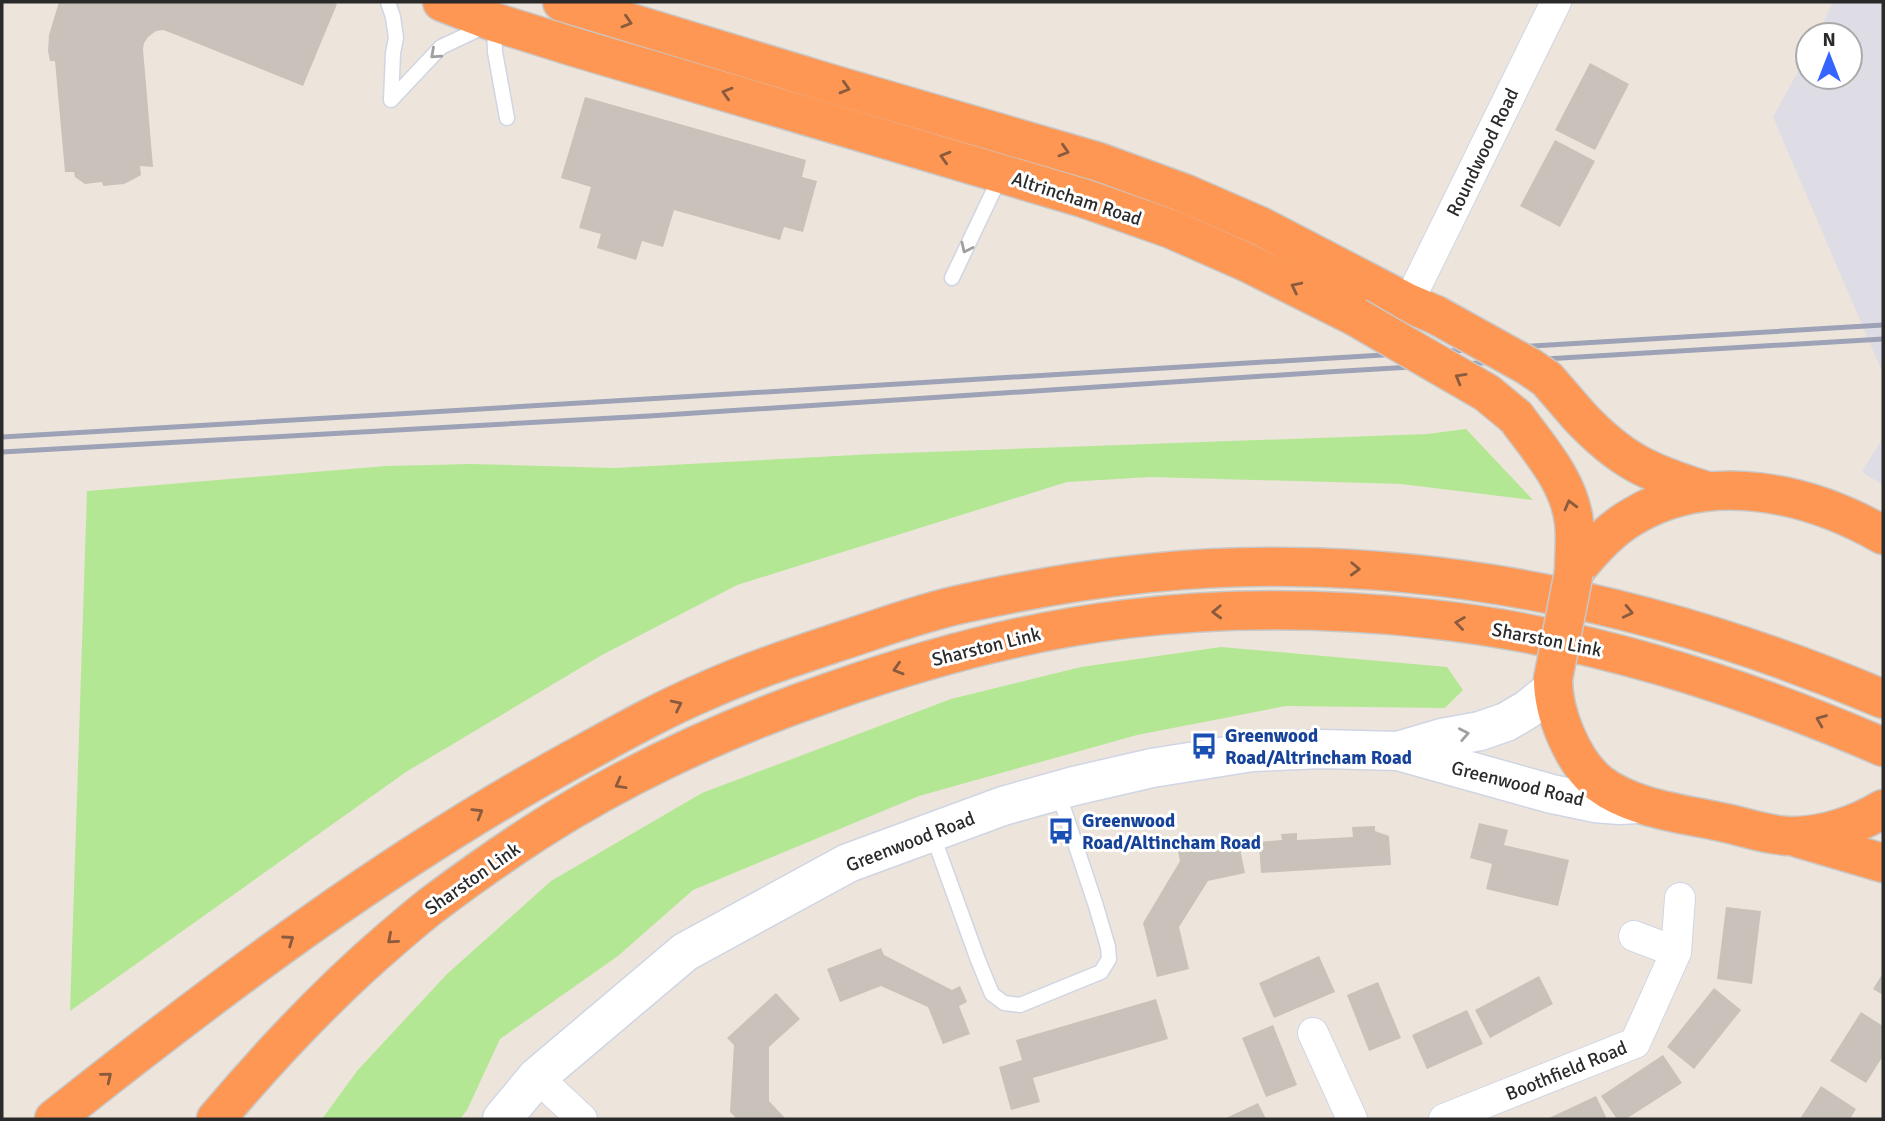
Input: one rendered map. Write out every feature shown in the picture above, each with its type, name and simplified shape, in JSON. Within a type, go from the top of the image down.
[{"type":"highway","name":"Altrincham Road","points":[[442,2],[494,22],[1083,198],[1171,229],[1356,317],[1487,393],[1516,417],[1557,473],[1566,490],[1574,523],[1574,572],[1553,684]]},
{"type":"highway","name":"Altrincham Road","points":[[562,2],[1100,162],[1184,192],[1261,226],[1528,366],[1547,379],[1597,435],[1627,459],[1653,473],[1707,491]]},
{"type":"highway","points":[[1574,572],[1616,528],[1631,517],[1671,499],[1707,491],[1765,492],[1793,497],[1827,507],[1883,535]]},
{"type":"highway","points":[[54,1119],[242,973],[400,862],[549,772],[706,690],[783,661],[957,605],[1031,590],[1127,576],[1205,570],[1287,566],[1441,576],[1524,588],[1660,619],[1767,653],[1883,699]]},
{"type":"highway","name":"Sharston Link","points":[[216,1119],[303,1021],[366,961],[429,907],[569,811],[724,732],[798,703],[965,649],[1036,633],[1126,619],[1206,612],[1285,610],[1435,619],[1517,632],[1648,662],[1748,692],[1883,747]]},
{"type":"highway","points":[[1553,684],[1555,706],[1574,752],[1597,781],[1615,793],[1639,804],[1791,836],[1883,863]]},
{"type":"highway","points":[[1791,836],[1821,833],[1854,824],[1883,809]]},
{"type":"street","name":"Roundwood Road","points":[[1422,309],[1556,2]]},
{"type":"street","name":"Greenwood Road","points":[[1398,751],[1506,722],[1528,709],[1553,684]]},
{"type":"street","name":"Greenwood Road","points":[[502,1119],[537,1077],[685,952],[848,863],[1003,806],[1152,768],[1252,752],[1322,749],[1398,751],[1552,794],[1595,803],[1639,804]]},
{"type":"street","name":"Boothfield Road","points":[[1444,1119],[1635,1043],[1676,952],[1680,898]]},
{"type":"street","points":[[1634,936],[1676,952]]},
{"type":"street","points":[[1313,1033],[1352,1119]]},
{"type":"street","points":[[537,1077],[582,1119]]},
{"type":"lane","points":[[388,2],[396,38],[391,100],[441,47],[494,22],[495,52],[507,118]]},
{"type":"lane","points":[[952,278],[1002,174]]},
{"type":"lane","points":[[932,832],[992,994],[1003,1003],[1020,1005],[1101,972],[1109,959],[1096,906],[1058,791]]},
{"type":"shaded area","points":[[1833,2],[1883,2],[1883,374],[1773,117],[1794,79],[1794,91],[1864,91],[1864,21],[1824,21]]},
{"type":"shaded area","points":[[1883,437],[1883,485],[1862,472]]},
{"type":"green space","points":[[1466,429],[1533,500],[1401,484],[1151,477],[1067,482],[737,585],[602,655],[406,772],[70,1011],[87,491],[386,466],[471,464],[614,468],[874,454],[1427,434]]},
{"type":"green space","points":[[1221,647],[1447,667],[1463,690],[1445,708],[1286,706],[1137,735],[919,796],[693,890],[618,956],[500,1039],[467,1110],[460,1119],[322,1119],[357,1071],[447,974],[551,881],[702,793],[951,699],[1081,667]]},
{"type":"building","points":[[59,2],[337,4],[303,86],[163,30],[148,37],[143,49],[153,167],[140,166],[141,175],[124,184],[103,186],[102,182],[85,184],[75,177],[74,172],[65,172],[55,61],[50,61],[48,51],[49,35]]},
{"type":"building","points":[[1590,63],[1629,84],[1595,150],[1555,130]]},
{"type":"building","points":[[585,97],[806,160],[802,177],[817,181],[803,232],[784,227],[780,240],[674,210],[663,247],[642,241],[636,260],[597,248],[601,234],[579,228],[591,187],[561,178]]},
{"type":"building","points":[[1555,140],[1595,161],[1560,227],[1520,206]]},
{"type":"building","points":[[1479,823],[1508,830],[1504,845],[1569,860],[1558,906],[1486,889],[1492,864],[1470,858]]},
{"type":"building","points":[[1375,826],[1375,831],[1389,836],[1391,865],[1261,873],[1259,842],[1282,840],[1281,834],[1297,833],[1297,840],[1353,837],[1352,827]]},
{"type":"building","points":[[1238,839],[1245,873],[1208,881],[1179,927],[1189,969],[1157,977],[1143,923],[1180,861],[1178,851]]},
{"type":"building","points":[[1726,907],[1761,911],[1752,984],[1717,979]]},
{"type":"building","points":[[881,948],[884,955],[952,990],[960,986],[967,1002],[959,1006],[970,1034],[943,1044],[928,1007],[881,986],[840,1002],[827,969]]},
{"type":"building","points":[[1319,956],[1335,992],[1274,1018],[1259,983]]},
{"type":"building","points":[[1883,973],[1883,995],[1873,989]]},
{"type":"building","points":[[1539,976],[1553,1004],[1490,1038],[1475,1010]]},
{"type":"building","points":[[1378,982],[1401,1038],[1369,1051],[1347,995]]},
{"type":"building","points":[[1714,988],[1741,1010],[1694,1069],[1667,1047]]},
{"type":"building","points":[[776,993],[800,1019],[769,1047],[769,1101],[786,1119],[737,1119],[730,1112],[734,1045],[727,1038]]},
{"type":"building","points":[[1156,999],[1168,1039],[1033,1078],[1040,1102],[1011,1110],[999,1067],[1022,1060],[1016,1040]]},
{"type":"building","points":[[1467,1010],[1483,1044],[1427,1069],[1412,1035]]},
{"type":"building","points":[[1861,1012],[1883,1026],[1883,1056],[1866,1083],[1830,1061]]},
{"type":"building","points":[[1273,1025],[1297,1085],[1266,1097],[1242,1038]]},
{"type":"building","points":[[1663,1055],[1682,1083],[1626,1119],[1617,1119],[1601,1096]]},
{"type":"building","points":[[1821,1086],[1856,1109],[1850,1119],[1800,1119]]},
{"type":"building","points":[[1596,1096],[1607,1119],[1547,1119]]},
{"type":"building","points":[[1258,1103],[1266,1119],[1224,1119]]},
{"type":"railway","points":[[2,437],[1883,325]]},
{"type":"railway","points":[[2,452],[649,416],[1883,339]]},
{"type":"place","name":"Greenwood Road/Altrincham Road","points":[[1204,746]]},
{"type":"place","name":"Greenwood Road/Altincham Road","points":[[1061,831]]}]
